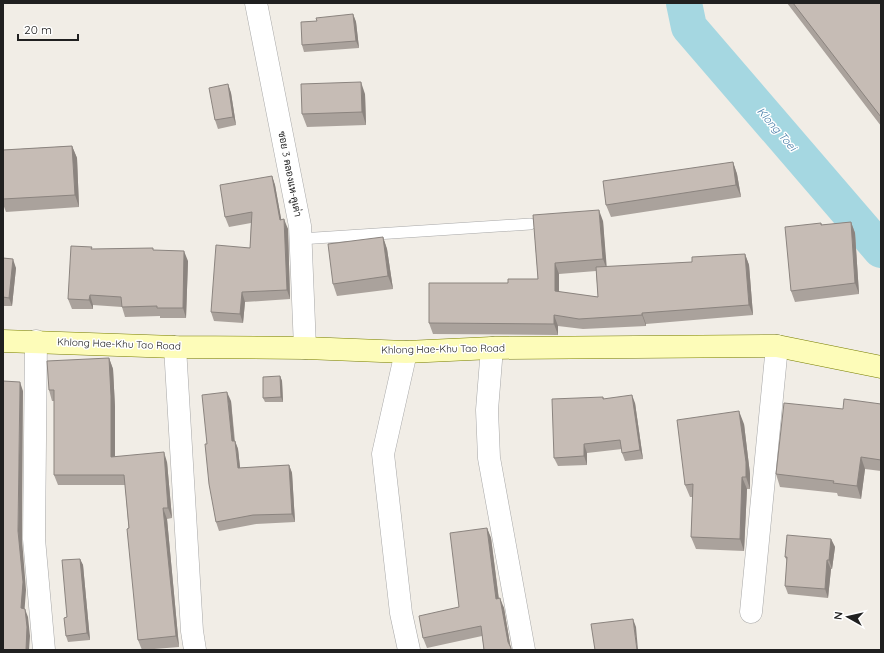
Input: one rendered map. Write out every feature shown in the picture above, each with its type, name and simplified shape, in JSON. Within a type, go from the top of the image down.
[{"type":"street","name":"ซอย 3 คลองแห-คูเต่า","points":[[256,3],[300,226],[305,348]]},
{"type":"street","name":"Khlong Hae-Khu Tao Road","points":[[3,341],[175,347],[305,348],[406,352],[492,348],[777,346],[881,367]]},
{"type":"street","points":[[36,341],[34,539],[44,650]]},
{"type":"street","points":[[751,612],[777,346]]},
{"type":"street","points":[[175,347],[192,631],[195,650]]},
{"type":"street","points":[[492,348],[487,410],[489,458],[524,650]]},
{"type":"street","points":[[406,352],[383,454],[401,613],[409,650]]},
{"type":"lane","points":[[300,240],[530,224]]},
{"type":"building","points":[[793,3],[881,3],[881,117]]},
{"type":"building","points":[[353,14],[356,41],[302,45],[301,22],[317,21],[316,18]]},
{"type":"building","points":[[361,82],[362,112],[302,114],[301,84]]},
{"type":"building","points":[[228,84],[233,117],[215,120],[209,88]]},
{"type":"building","points":[[72,146],[75,195],[3,199],[3,150]]},
{"type":"building","points":[[733,162],[736,185],[606,205],[603,181]]},
{"type":"building","points":[[272,176],[280,220],[284,219],[287,290],[242,292],[240,314],[211,312],[216,245],[250,248],[252,212],[225,217],[220,185]]},
{"type":"building","points":[[599,210],[603,259],[555,263],[555,291],[598,297],[596,267],[692,262],[692,257],[745,254],[749,305],[579,319],[554,315],[554,324],[429,323],[429,283],[508,283],[508,279],[538,279],[533,215]]},
{"type":"building","points":[[851,222],[855,283],[791,291],[785,227],[821,223],[821,225]]},
{"type":"building","points":[[383,237],[388,276],[333,284],[328,244]]},
{"type":"building","points":[[71,246],[92,247],[91,249],[153,248],[153,250],[184,251],[183,308],[157,308],[157,306],[122,307],[121,297],[90,295],[89,300],[68,299]]},
{"type":"building","points":[[3,258],[13,259],[9,298],[3,297]]},
{"type":"building","points":[[109,358],[111,396],[111,457],[164,452],[168,508],[163,508],[176,636],[138,640],[127,529],[129,528],[124,475],[54,475],[54,390],[49,390],[47,361]]},
{"type":"building","points":[[280,376],[281,397],[263,398],[263,377]]},
{"type":"building","points":[[3,381],[20,382],[18,531],[23,582],[21,608],[25,609],[27,627],[26,650],[3,650]]},
{"type":"building","points":[[227,392],[232,441],[235,441],[238,468],[289,465],[292,514],[253,515],[216,522],[209,484],[202,395]]},
{"type":"building","points":[[632,395],[640,450],[622,453],[620,440],[584,444],[584,456],[554,458],[552,399],[603,397],[603,399]]},
{"type":"building","points":[[844,399],[881,404],[881,460],[861,457],[857,486],[833,483],[834,481],[776,474],[784,403],[843,409]]},
{"type":"building","points":[[739,411],[746,462],[746,477],[742,477],[740,539],[691,537],[693,484],[685,485],[677,420]]},
{"type":"building","points":[[487,528],[496,599],[500,598],[508,642],[511,650],[484,650],[481,626],[423,638],[419,616],[459,607],[450,533]]},
{"type":"building","points":[[787,535],[831,539],[829,560],[827,560],[825,589],[785,586]]},
{"type":"building","points":[[80,559],[87,633],[66,636],[64,618],[67,617],[62,560]]},
{"type":"building","points":[[633,619],[637,650],[595,650],[591,624]]},
{"type":"waterway","name":"Klong Toei","points":[[684,3],[689,27],[881,250]]}]
